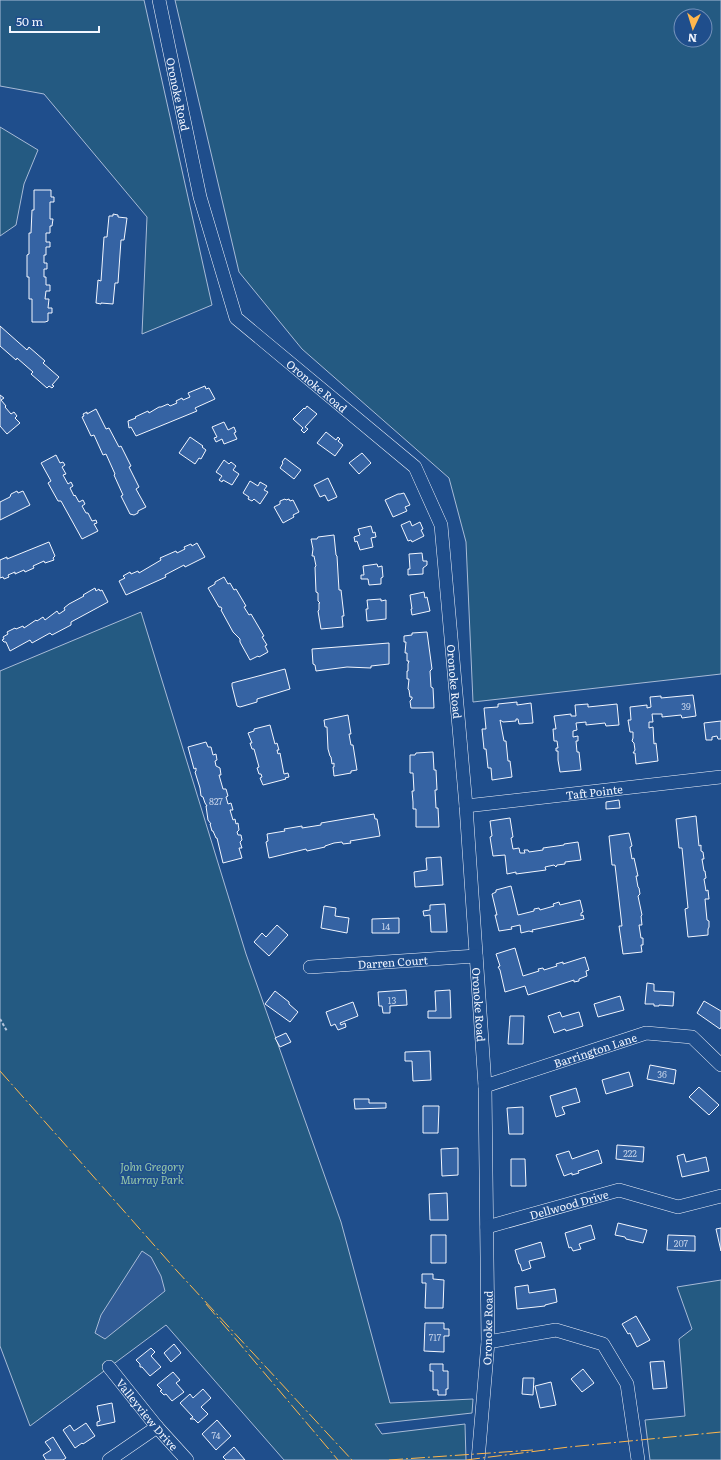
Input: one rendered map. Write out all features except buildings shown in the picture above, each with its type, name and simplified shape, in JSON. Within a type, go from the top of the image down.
[{"type":"street","name":"Oronoke Road","points":[[159,0],[200,197],[236,318],[416,467],[441,525],[466,806],[485,1086],[488,1342],[478,1460]]},
{"type":"street","name":"Taft Pointe","points":[[466,806],[721,777]]},
{"type":"street","name":"Darren Court","points":[[310,967],[476,956]]},
{"type":"street","name":"Barrington Lane","points":[[485,1086],[646,1032],[692,1037],[721,1065]]},
{"type":"street","name":"Dellwood Drive","points":[[487,1227],[619,1190],[678,1206],[721,1196]]},
{"type":"street","points":[[488,1342],[556,1330],[603,1344],[627,1384],[638,1460]]},
{"type":"street","name":"Valleyview Drive","points":[[109,1367],[157,1427],[187,1460]]},
{"type":"street","points":[[109,1460],[157,1427]]},
{"type":"path","points":[[0,1019],[7,1031]]},
{"type":"green space","points":[[0,0],[144,0],[212,305],[142,334],[147,217],[44,94],[0,86]]},
{"type":"green space","points":[[175,0],[721,0],[721,674],[473,702],[466,542],[449,478],[302,349],[239,272]]},
{"type":"green space","points":[[0,127],[38,150],[24,184],[16,225],[0,236]]},
{"type":"green space","name":"John Gregory Murray Park","points":[[141,612],[246,954],[341,1222],[390,1403],[473,1399],[472,1413],[375,1424],[382,1434],[465,1424],[466,1460],[284,1460],[166,1325],[30,1426],[0,1346],[0,671]]},
{"type":"green space","points":[[721,1280],[721,1460],[650,1460],[645,1420],[685,1416],[679,1339],[692,1329],[677,1287]]},
{"type":"shaded area","points":[[142,1251],[151,1257],[161,1276],[165,1291],[105,1339],[95,1333],[101,1315]]},
{"type":"power","points":[[0,1071],[177,1271],[352,1460]]},
{"type":"power","points":[[206,1304],[338,1460]]},
{"type":"power","points":[[466,1460],[569,1447],[721,1432]]},
{"type":"power","points":[[389,1460],[533,1450]]}]
